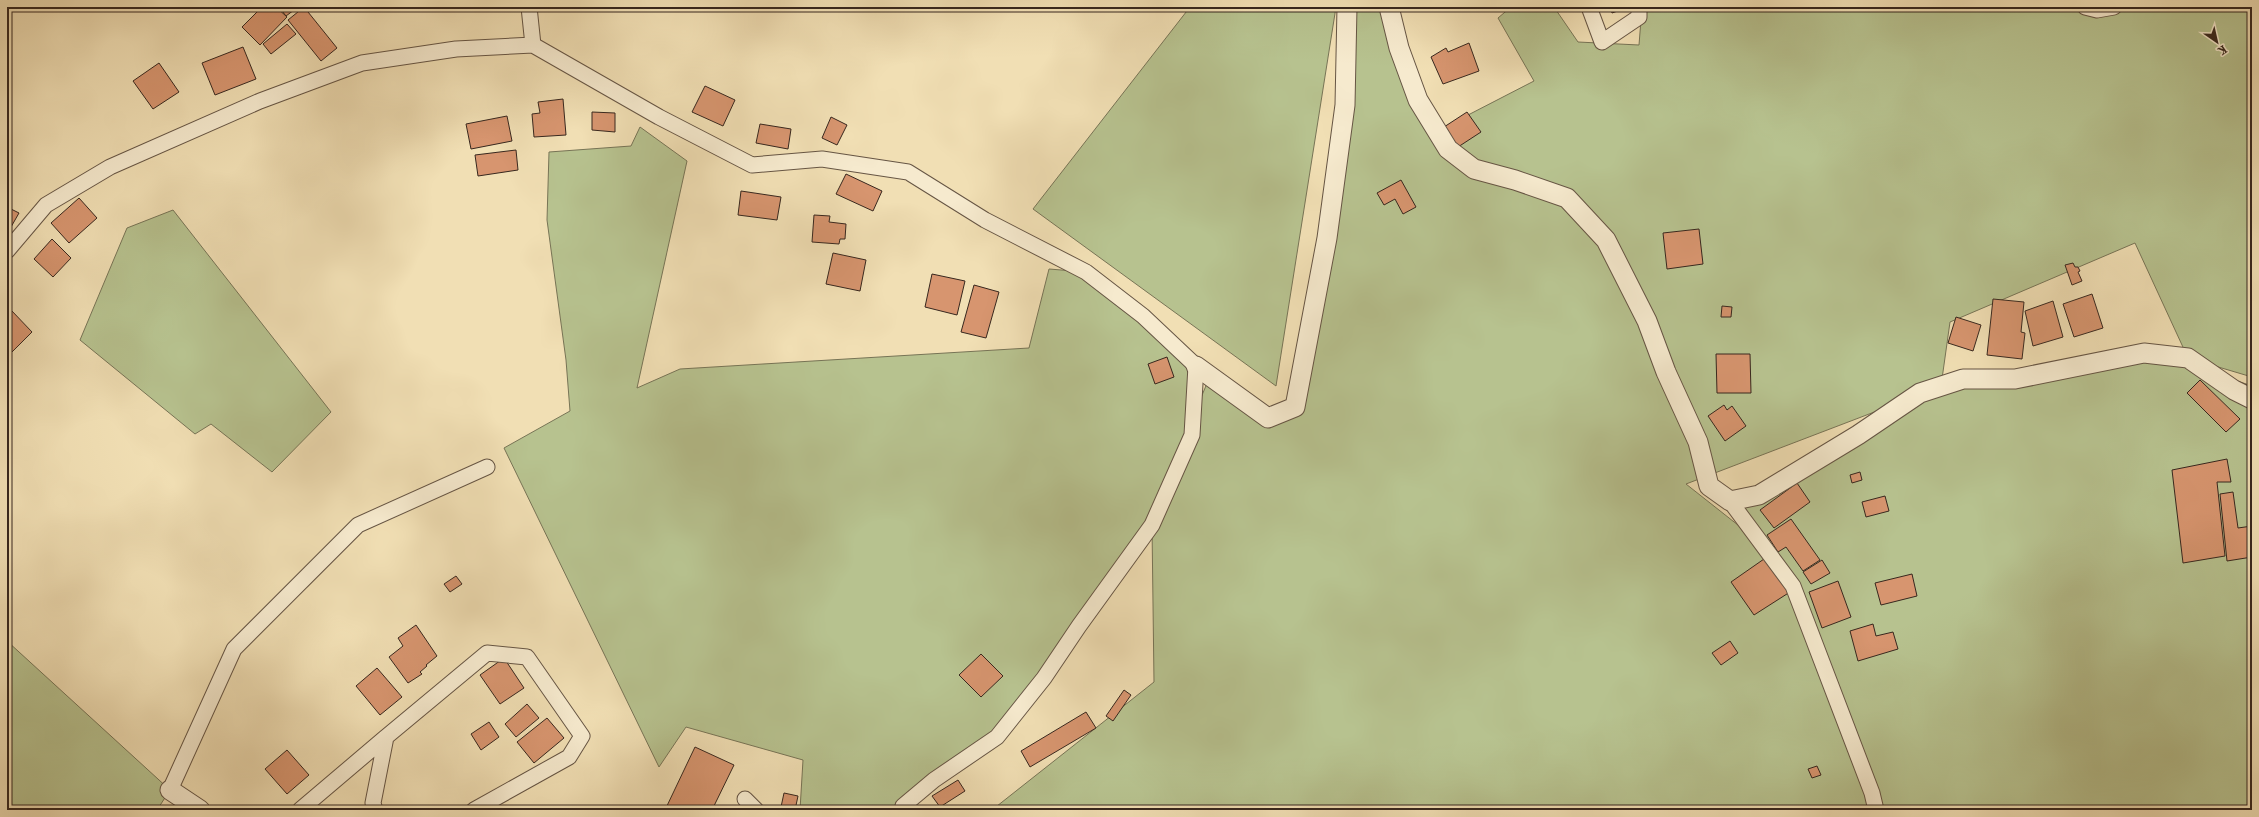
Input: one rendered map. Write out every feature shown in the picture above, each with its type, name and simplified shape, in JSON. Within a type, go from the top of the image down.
[{"type":"street","points":[[529,7],[533,46]]},
{"type":"street","points":[[7,251],[46,204],[110,167],[260,101],[362,63],[456,49],[533,46],[659,117],[752,165],[822,159],[908,172],[985,220],[1086,272],[1143,316],[1196,366],[1268,418],[1294,407],[1327,238],[1344,113],[1347,7]]},
{"type":"street","points":[[1389,7],[1399,48],[1418,100],[1448,149],[1474,169],[1515,180],[1567,198],[1606,240],[1647,320],[1666,372],[1698,442],[1709,486],[1730,501],[1793,586],[1872,793],[1876,810]]},
{"type":"street","points":[[1589,7],[1602,42],[1639,17],[1639,7]]},
{"type":"street","points":[[2085,7],[2097,10],[2114,7]]},
{"type":"street","points":[[1730,501],[1759,495],[1858,435],[1920,393],[1962,379],[2015,379],[2144,353],[2188,358],[2234,390],[2252,400]]},
{"type":"street","points":[[902,810],[903,806],[934,780],[997,737],[1044,678],[1079,626],[1152,525],[1192,435],[1196,366]]},
{"type":"street","points":[[200,810],[170,790],[234,649],[358,525],[487,467]]},
{"type":"street","points":[[300,810],[487,653],[527,657],[582,736],[569,757],[474,810]]},
{"type":"street","points":[[375,810],[373,803],[386,737]]},
{"type":"street","points":[[745,799],[756,810]]},
{"type":"green space","points":[[1190,7],[1336,7],[1276,386],[1033,209]]},
{"type":"green space","points":[[1348,7],[1385,7],[1437,131],[1534,81],[1498,18],[1511,7],[1554,7],[1578,42],[1639,45],[1642,7],[2252,7],[2252,377],[2188,358],[2135,243],[1950,322],[1941,386],[2161,355],[2252,386],[2252,810],[992,810],[1154,682],[1152,526],[997,737],[902,810],[800,810],[803,760],[686,727],[659,767],[504,448],[570,411],[566,360],[547,220],[549,152],[631,146],[640,127],[687,161],[637,388],[680,369],[1029,348],[1049,269],[1086,272],[1196,366],[1193,417],[1210,376],[1268,418],[1295,407],[1335,182]],"holes":[[[1911,398],[1730,501],[1743,529],[1686,484]]]},
{"type":"green space","points":[[173,210],[331,412],[272,472],[211,424],[195,434],[80,340],[127,228]]},
{"type":"green space","points":[[7,641],[170,790],[157,810],[7,810]]},
{"type":"building","points":[[262,7],[276,7],[287,17],[260,45],[242,27]]},
{"type":"building","points":[[279,7],[298,7],[286,16]]},
{"type":"building","points":[[304,7],[337,48],[321,61],[288,20]]},
{"type":"building","points":[[1610,7],[1629,7],[1612,13]]},
{"type":"building","points":[[287,24],[296,34],[271,54],[263,44]]},
{"type":"building","points":[[1469,43],[1479,71],[1443,84],[1431,57],[1446,48],[1448,52]]},
{"type":"building","points":[[243,47],[256,79],[215,95],[202,63]]},
{"type":"building","points":[[159,63],[179,92],[153,109],[133,81]]},
{"type":"building","points":[[705,86],[735,100],[723,126],[692,112]]},
{"type":"building","points":[[563,99],[566,135],[534,137],[532,114],[540,113],[538,102]]},
{"type":"building","points":[[592,112],[615,113],[615,132],[592,130]]},
{"type":"building","points":[[1467,112],[1481,132],[1458,147],[1444,127]]},
{"type":"building","points":[[507,116],[512,141],[471,149],[466,124]]},
{"type":"building","points":[[831,117],[847,125],[837,145],[822,138]]},
{"type":"building","points":[[760,124],[791,129],[788,149],[756,143]]},
{"type":"building","points":[[516,150],[518,170],[478,176],[475,155]]},
{"type":"building","points":[[846,174],[882,191],[873,211],[836,194]]},
{"type":"building","points":[[1401,180],[1416,207],[1403,214],[1395,199],[1384,205],[1377,193]]},
{"type":"building","points":[[741,191],[781,197],[777,220],[738,215]]},
{"type":"building","points":[[79,198],[97,218],[69,243],[51,223]]},
{"type":"building","points":[[7,207],[19,213],[7,234]]},
{"type":"building","points":[[814,215],[830,216],[829,222],[846,224],[845,239],[840,239],[839,244],[812,242]]},
{"type":"building","points":[[1699,229],[1703,264],[1667,269],[1663,233]]},
{"type":"building","points":[[52,239],[71,258],[53,277],[34,259]]},
{"type":"building","points":[[833,253],[866,260],[860,291],[826,284]]},
{"type":"building","points":[[2073,263],[2080,271],[2078,272],[2082,281],[2072,285],[2065,265]]},
{"type":"building","points":[[932,274],[965,281],[957,315],[925,307]]},
{"type":"building","points":[[974,285],[999,292],[986,338],[961,332]]},
{"type":"building","points":[[2092,294],[2103,328],[2074,337],[2063,304]]},
{"type":"building","points":[[1993,299],[2024,302],[2021,332],[2025,333],[2022,359],[1987,355]]},
{"type":"building","points":[[2053,301],[2063,337],[2033,346],[2025,311]]},
{"type":"building","points":[[1722,306],[1732,307],[1731,317],[1721,317]]},
{"type":"building","points":[[11,310],[32,332],[7,357],[7,314]]},
{"type":"building","points":[[1956,317],[1981,325],[1973,351],[1948,343]]},
{"type":"building","points":[[1716,354],[1750,354],[1751,393],[1717,393]]},
{"type":"building","points":[[1167,357],[1174,377],[1155,384],[1148,364]]},
{"type":"building","points":[[2200,380],[2240,419],[2226,432],[2187,393]]},
{"type":"building","points":[[1724,405],[1727,410],[1732,406],[1746,426],[1725,441],[1708,416]]},
{"type":"building","points":[[2227,459],[2231,482],[2217,482],[2225,556],[2183,563],[2172,470]]},
{"type":"building","points":[[1860,472],[1862,480],[1852,483],[1850,475]]},
{"type":"building","points":[[1797,483],[1810,502],[1774,528],[1760,510]]},
{"type":"building","points":[[2233,492],[2238,528],[2252,526],[2252,557],[2227,561],[2220,494]]},
{"type":"building","points":[[1885,496],[1889,511],[1866,517],[1862,502]]},
{"type":"building","points":[[1791,519],[1820,560],[1803,571],[1786,547],[1778,552],[1767,535]]},
{"type":"building","points":[[1764,559],[1790,592],[1754,615],[1731,582]]},
{"type":"building","points":[[1822,560],[1830,573],[1811,584],[1803,572]]},
{"type":"building","points":[[1912,574],[1917,596],[1881,605],[1875,583]]},
{"type":"building","points":[[456,576],[462,584],[450,592],[444,584]]},
{"type":"building","points":[[1838,581],[1851,617],[1822,628],[1809,592]]},
{"type":"building","points":[[1873,624],[1876,636],[1893,632],[1898,649],[1858,661],[1850,631]]},
{"type":"building","points":[[416,625],[437,656],[420,672],[422,674],[408,683],[389,657],[403,646],[398,638]]},
{"type":"building","points":[[1730,641],[1738,653],[1721,665],[1712,653]]},
{"type":"building","points":[[981,654],[1003,676],[981,697],[959,675]]},
{"type":"building","points":[[504,658],[524,688],[500,704],[480,675]]},
{"type":"building","points":[[377,668],[402,697],[380,715],[356,686]]},
{"type":"building","points":[[1124,690],[1131,695],[1113,721],[1106,716]]},
{"type":"building","points":[[527,704],[539,718],[516,737],[505,724]]},
{"type":"building","points":[[1086,712],[1096,728],[1030,767],[1021,751]]},
{"type":"building","points":[[547,718],[564,738],[534,763],[517,742]]},
{"type":"building","points":[[489,722],[499,737],[481,750],[471,734]]},
{"type":"building","points":[[695,747],[734,765],[712,810],[665,810]]},
{"type":"building","points":[[287,750],[309,775],[287,794],[265,769]]},
{"type":"building","points":[[1817,766],[1821,775],[1812,778],[1808,769]]},
{"type":"building","points":[[958,780],[965,791],[940,807],[932,796]]},
{"type":"building","points":[[784,793],[798,796],[795,810],[781,807]]}]
